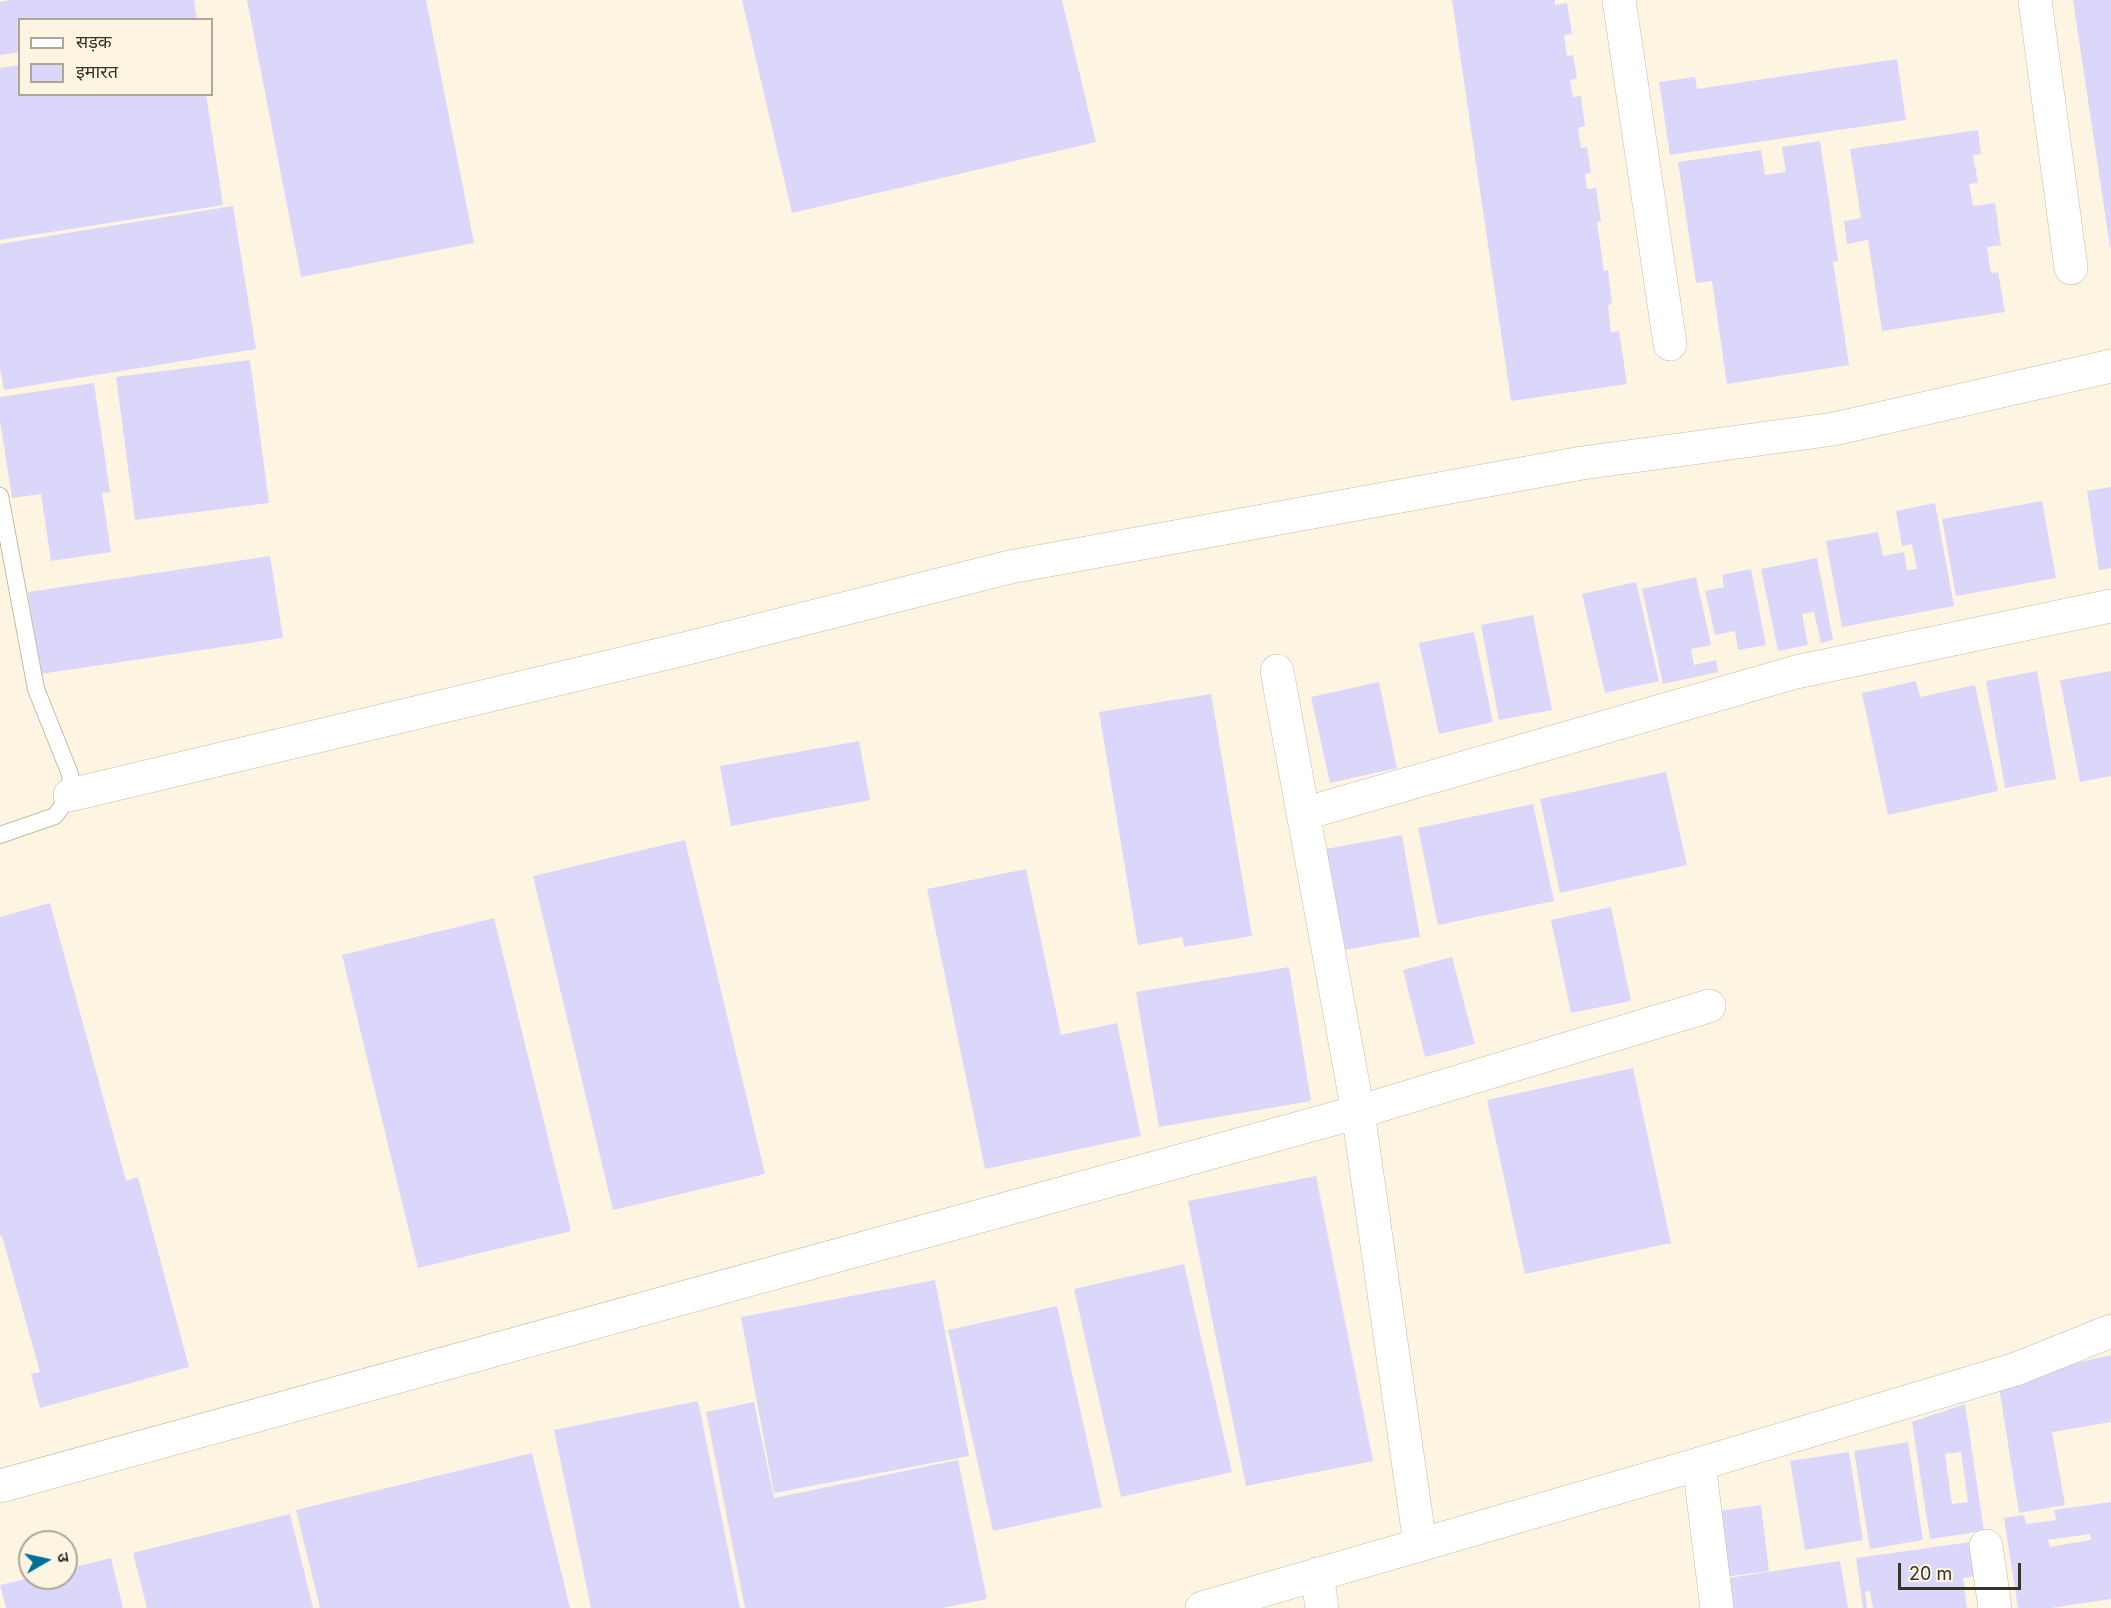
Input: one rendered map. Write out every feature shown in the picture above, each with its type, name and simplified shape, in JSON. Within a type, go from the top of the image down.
[{"type":"street","points":[[1619,0],[1670,344]]},
{"type":"street","points":[[2035,0],[2072,268]]},
{"type":"street","points":[[70,795],[688,648],[1010,567],[1582,463],[1834,429],[2111,366]]},
{"type":"street","points":[[1303,814],[1796,672],[2111,606]]},
{"type":"street","points":[[1277,671],[1358,1112],[1420,1544]]},
{"type":"street","points":[[0,1486],[1358,1112],[1709,1006]]},
{"type":"street","points":[[1203,1608],[1700,1464],[2016,1369],[2111,1331]]},
{"type":"street","points":[[1700,1464],[1718,1608]]},
{"type":"street","points":[[1986,1546],[1995,1608]]},
{"type":"street","points":[[1317,1574],[1322,1608]]},
{"type":"lane","points":[[0,496],[36,689],[72,784],[70,795],[55,816],[0,835]]},
{"type":"building","points":[[10,0],[194,0],[197,18],[18,18],[18,52],[0,55],[0,2]]},
{"type":"building","points":[[247,0],[426,0],[474,243],[301,277]]},
{"type":"building","points":[[742,0],[1062,0],[1096,142],[792,213]]},
{"type":"building","points":[[1452,0],[1555,0],[1555,5],[1567,3],[1572,34],[1564,35],[1567,56],[1573,55],[1577,79],[1570,80],[1573,97],[1581,96],[1585,126],[1578,128],[1581,148],[1587,147],[1591,173],[1585,174],[1587,189],[1596,188],[1601,221],[1597,222],[1604,271],[1608,270],[1612,304],[1608,305],[1611,332],[1619,331],[1627,384],[1511,401]]},
{"type":"building","points":[[2073,0],[2111,0],[2111,247],[2110,247]]},
{"type":"building","points":[[1897,59],[1906,120],[1670,155],[1659,82],[1695,77],[1697,89]]},
{"type":"building","points":[[18,65],[18,96],[206,96],[223,205],[0,240],[0,68]]},
{"type":"building","points":[[1978,130],[1981,154],[1973,155],[1978,183],[1969,184],[1973,206],[1995,203],[2001,245],[1987,247],[1991,273],[1998,272],[2005,312],[1882,331],[1868,240],[1847,244],[1844,221],[1861,218],[1850,149]]},
{"type":"building","points":[[1820,141],[1838,261],[1833,262],[1849,365],[1727,384],[1712,281],[1696,283],[1678,162],[1761,150],[1765,175],[1786,172],[1782,147]]},
{"type":"building","points":[[233,206],[256,349],[4,390],[0,368],[0,244]]},
{"type":"building","points":[[250,360],[269,503],[135,520],[116,377]]},
{"type":"building","points":[[94,383],[110,492],[102,493],[111,552],[51,561],[41,494],[12,498],[0,420],[0,397]]},
{"type":"building","points":[[2111,487],[2111,568],[2099,570],[2087,491]]},
{"type":"building","points":[[2042,501],[2056,578],[1956,596],[1942,519]]},
{"type":"building","points":[[1935,503],[1954,606],[1842,627],[1826,541],[1878,532],[1883,556],[1904,552],[1907,570],[1917,569],[1912,544],[1902,546],[1896,511]]},
{"type":"building","points":[[270,556],[283,638],[40,674],[28,592]]},
{"type":"building","points":[[1817,558],[1833,640],[1821,643],[1814,612],[1802,614],[1808,645],[1778,651],[1761,569]]},
{"type":"building","points":[[1751,569],[1766,645],[1738,650],[1735,631],[1715,635],[1705,591],[1724,587],[1722,575]]},
{"type":"building","points":[[1696,577],[1711,645],[1691,649],[1694,665],[1716,660],[1718,672],[1663,684],[1642,589]]},
{"type":"building","points":[[1636,582],[1659,681],[1605,693],[1582,594]]},
{"type":"building","points":[[1533,615],[1552,710],[1499,720],[1481,625]]},
{"type":"building","points":[[1474,632],[1493,722],[1439,734],[1419,643]]},
{"type":"building","points":[[2037,671],[2056,779],[2005,788],[1986,681]]},
{"type":"building","points":[[2111,671],[2111,776],[2080,782],[2060,680]]},
{"type":"building","points":[[1916,681],[1920,697],[1975,685],[1998,791],[1888,815],[1862,693]]},
{"type":"building","points":[[1379,682],[1397,768],[1330,783],[1311,697]]},
{"type":"building","points":[[1211,694],[1252,936],[1184,947],[1182,937],[1138,945],[1099,712]]},
{"type":"building","points":[[859,741],[870,800],[731,826],[720,766]]},
{"type":"building","points":[[1666,772],[1687,865],[1560,893],[1540,799]]},
{"type":"building","points":[[1533,804],[1554,901],[1438,925],[1418,828]]},
{"type":"building","points":[[1402,835],[1420,937],[1343,950],[1326,849]]},
{"type":"building","points":[[685,840],[765,1174],[613,1210],[533,876]]},
{"type":"building","points":[[1026,869],[1061,1035],[1117,1023],[1141,1136],[985,1169],[927,889]]},
{"type":"building","points":[[50,903],[126,1181],[138,1177],[189,1367],[40,1408],[31,1374],[40,1372],[2,1236],[0,1236],[0,917]]},
{"type":"building","points":[[1611,907],[1631,1001],[1571,1013],[1551,920]]},
{"type":"building","points":[[494,918],[571,1231],[418,1268],[342,955]]},
{"type":"building","points":[[1452,957],[1475,1044],[1425,1057],[1403,970]]},
{"type":"building","points":[[1289,967],[1311,1101],[1159,1127],[1136,992]]},
{"type":"building","points":[[1633,1068],[1671,1243],[1525,1274],[1487,1100]]},
{"type":"building","points":[[1316,1176],[1373,1461],[1246,1486],[1188,1201]]},
{"type":"building","points":[[1184,1264],[1232,1472],[1121,1497],[1074,1289]]},
{"type":"building","points":[[935,1280],[969,1456],[774,1493],[741,1317]]},
{"type":"building","points":[[1057,1306],[1102,1507],[993,1531],[948,1330]]},
{"type":"building","points":[[2111,1355],[2111,1422],[2052,1432],[2065,1505],[2019,1513],[1998,1381]]},
{"type":"building","points":[[698,1401],[740,1608],[591,1608],[554,1430]]},
{"type":"building","points":[[754,1402],[774,1498],[958,1460],[987,1599],[943,1608],[745,1608],[706,1412]]},
{"type":"building","points":[[1965,1404],[1984,1531],[1930,1539],[1912,1422]],"holes":[[[1961,1452],[1968,1502],[1952,1504],[1945,1454]]]},
{"type":"building","points":[[1908,1442],[1923,1540],[1870,1549],[1854,1451]]},
{"type":"building","points":[[1849,1452],[1863,1540],[1805,1550],[1790,1461]]},
{"type":"building","points":[[532,1453],[570,1608],[320,1608],[296,1510]]},
{"type":"building","points":[[2111,1502],[2111,1599],[2051,1608],[2018,1608],[2004,1518],[2024,1515],[2026,1524],[2056,1520],[2054,1510]],"holes":[[[2090,1534],[2091,1540],[2050,1547],[2048,1540]]]},
{"type":"building","points":[[1761,1505],[1769,1571],[1724,1577],[1714,1512]]},
{"type":"building","points":[[290,1514],[313,1608],[147,1608],[133,1553]]},
{"type":"building","points":[[1971,1542],[1975,1576],[1963,1578],[1967,1608],[1873,1608],[1870,1591],[1865,1592],[1867,1608],[1863,1608],[1856,1558]]},
{"type":"building","points":[[111,1558],[123,1608],[6,1608],[0,1585],[18,1581],[18,1590],[78,1590],[78,1566]]},
{"type":"building","points":[[1840,1561],[1848,1608],[1733,1608],[1728,1578]]}]
